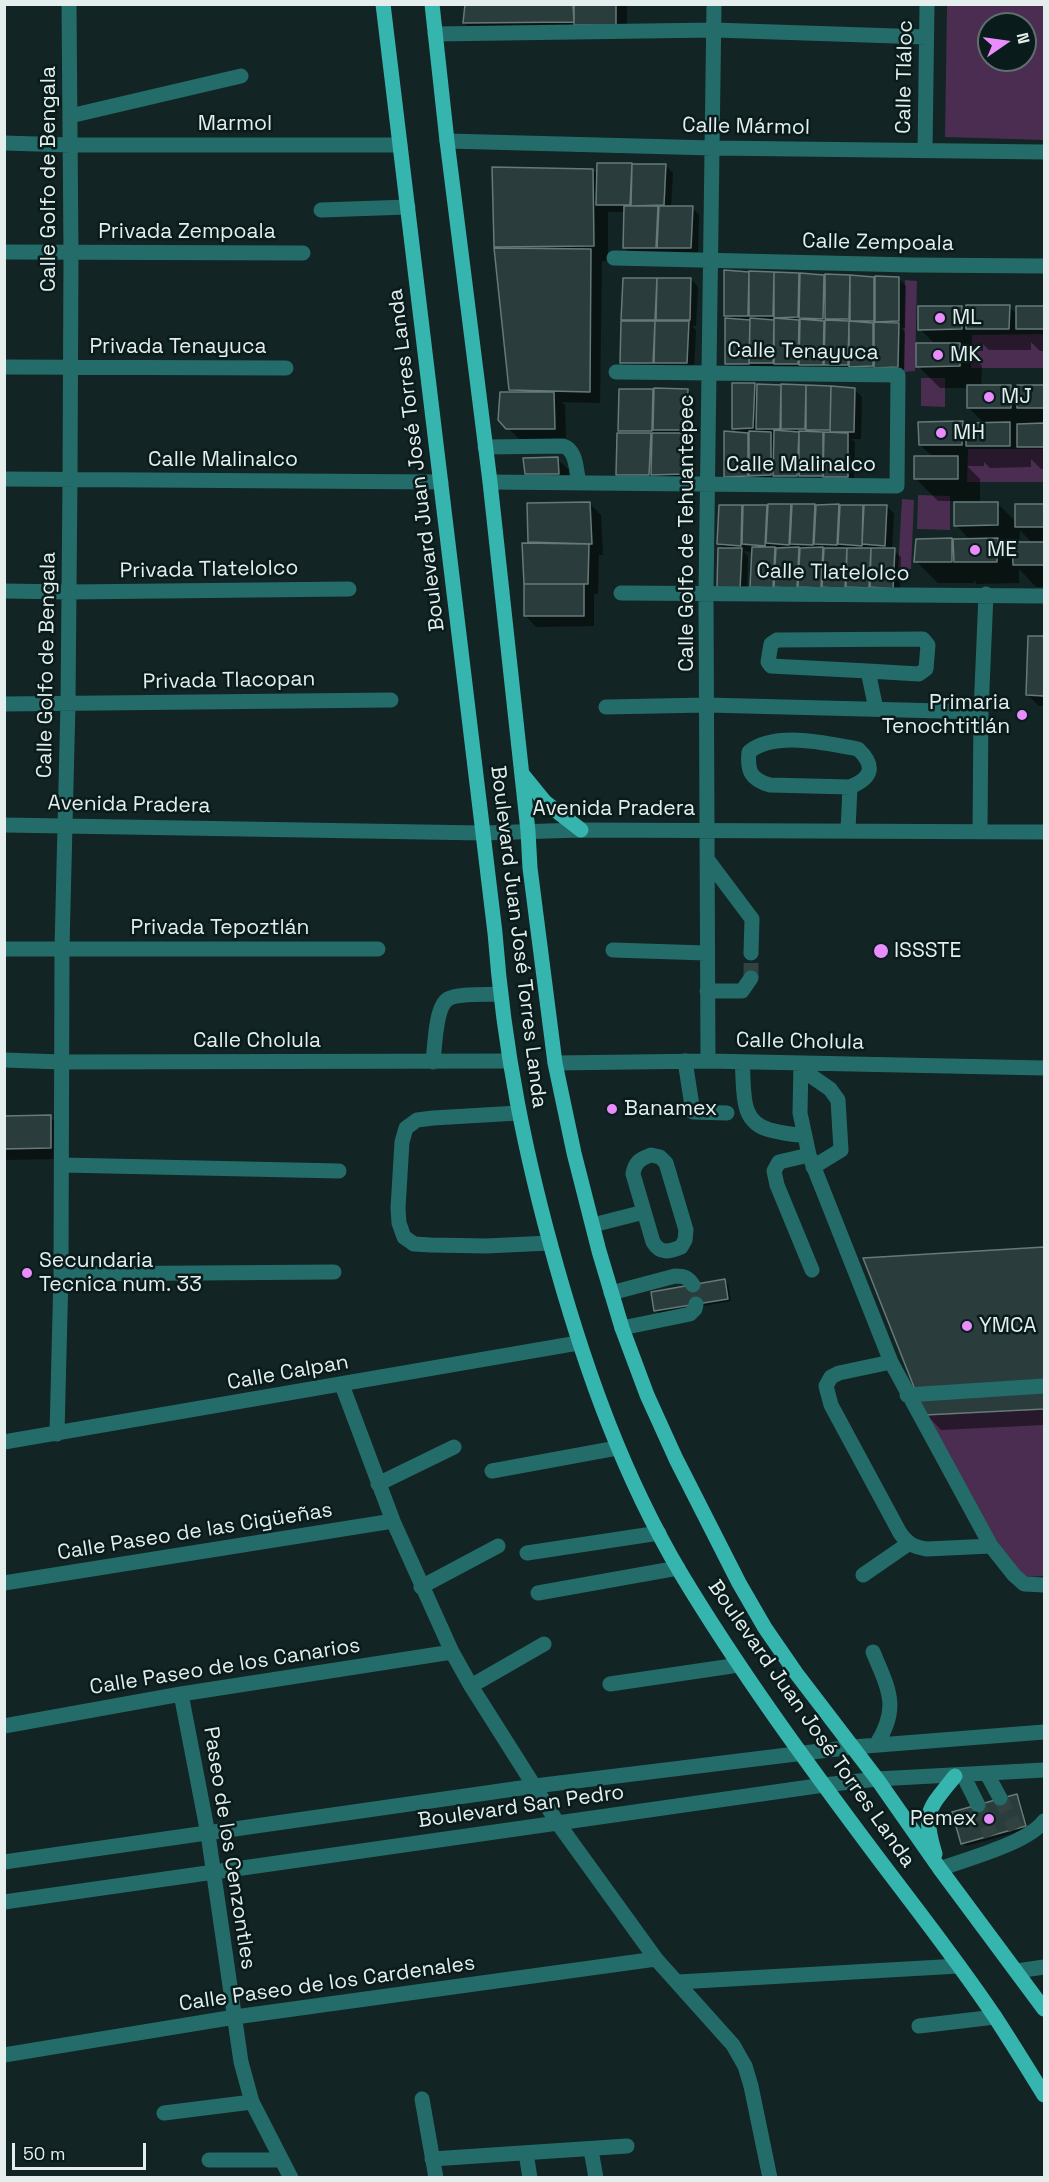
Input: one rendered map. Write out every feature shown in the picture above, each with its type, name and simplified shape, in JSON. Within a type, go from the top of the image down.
[{"type":"main road","name":"Boulevard Juan José Torres Landa","points":[[383,4],[509,1061],[518,1113],[550,1243],[578,1343],[617,1448],[678,1569],[739,1665],[824,1785],[959,1966],[995,2017],[1044,2095]]},
{"type":"main road","name":"Boulevard Juan José Torres Landa","points":[[432,4],[490,482],[528,831],[530,868],[555,1063],[574,1153],[611,1293],[647,1395],[675,1459],[765,1628],[796,1673],[877,1779],[940,1869],[1043,2005]]},
{"type":"main road","points":[[521,773],[545,802],[581,830]]},
{"type":"main road","points":[[940,1869],[928,1832],[927,1821],[936,1800],[959,1776]]},
{"type":"street","name":"Calle Golfo de Bengala","points":[[57,1434],[62,1274],[62,948],[68,704],[70,479],[69,4]]},
{"type":"street","name":"Calle Golfo de Tehuantepec","points":[[708,1061],[705,592],[714,4]]},
{"type":"street","name":"Calle Tláloc","points":[[925,151],[927,4]]},
{"type":"street","points":[[435,34],[714,30],[926,37]]},
{"type":"street","points":[[70,116],[241,76]]},
{"type":"street","name":"Calle Mármol","points":[[447,141],[713,148],[1044,152]]},
{"type":"street","name":"Marmol","points":[[4,143],[400,145]]},
{"type":"street","points":[[321,210],[408,207]]},
{"type":"street","points":[[4,252],[71,253]]},
{"type":"street","name":"Privada Zempoala","points":[[71,253],[303,253]]},
{"type":"street","points":[[614,258],[711,260]]},
{"type":"street","name":"Calle Zempoala","points":[[711,260],[1044,266]]},
{"type":"street","points":[[4,368],[70,368]]},
{"type":"street","name":"Privada Tenayuca","points":[[70,368],[286,368]]},
{"type":"street","points":[[616,372],[709,372]]},
{"type":"street","name":"Calle Tenayuca","points":[[709,372],[898,375],[897,486]]},
{"type":"street","points":[[485,447],[568,447],[573,452],[579,483]]},
{"type":"street","name":"Calle Malinalco","points":[[4,479],[441,482]]},
{"type":"street","name":"Calle Malinalco","points":[[490,482],[897,486]]},
{"type":"street","name":"Privada Tlatelolco","points":[[69,592],[349,589]]},
{"type":"street","points":[[4,591],[69,592]]},
{"type":"street","name":"Calle Tlatelolco","points":[[621,593],[1044,596]]},
{"type":"street","points":[[980,831],[981,712],[986,594]]},
{"type":"street","points":[[923,639],[928,645],[926,669],[919,674],[868,671],[771,666],[768,662],[771,644],[777,640],[923,639]]},
{"type":"street","points":[[868,671],[876,709]]},
{"type":"street","name":"Privada Tlacopan","points":[[4,704],[391,700]]},
{"type":"street","points":[[606,707],[707,705],[981,712]]},
{"type":"street","points":[[785,740],[858,749],[865,756],[869,765],[869,775],[863,782],[850,787],[770,785],[758,782],[750,775],[749,752],[758,744],[785,740]]},
{"type":"street","points":[[848,830],[850,787]]},
{"type":"street","name":"Avenida Pradera","points":[[4,825],[483,833],[581,830],[1044,832]]},
{"type":"street","points":[[706,859],[752,919],[751,953]]},
{"type":"street","name":"Privada Tepoztlán","points":[[4,949],[378,949]]},
{"type":"street","points":[[613,950],[706,953]]},
{"type":"street","points":[[707,991],[742,991],[751,978]]},
{"type":"street","points":[[433,1062],[439,1009],[447,999],[456,996],[500,994]]},
{"type":"street","name":"Calle Cholula","points":[[4,1060],[62,1062],[509,1061]]},
{"type":"street","points":[[685,1061],[693,1113],[727,1113]]},
{"type":"street","name":"Calle Cholula","points":[[555,1063],[708,1061],[801,1066],[1044,1068]]},
{"type":"street","points":[[742,1062],[746,1110],[752,1122],[760,1128],[790,1135],[804,1135]]},
{"type":"street","points":[[801,1066],[800,1113],[811,1161],[891,1362],[991,1546],[1024,1584],[1044,1585]]},
{"type":"street","points":[[801,1066],[830,1089],[838,1100],[841,1150],[811,1161],[779,1162],[774,1171],[777,1185],[812,1270]]},
{"type":"street","points":[[518,1113],[417,1120],[406,1128],[402,1142],[399,1222],[404,1237],[414,1244],[486,1246],[550,1243]]},
{"type":"street","points":[[651,1155],[660,1157],[666,1163],[671,1176],[686,1230],[685,1240],[681,1247],[663,1252],[657,1248],[649,1233],[644,1212],[633,1174],[634,1166],[640,1158],[651,1155]]},
{"type":"street","points":[[62,1166],[339,1172]]},
{"type":"street","points":[[593,1224],[644,1212]]},
{"type":"street","points":[[62,1274],[334,1272]]},
{"type":"street","points":[[611,1293],[675,1276],[689,1278],[693,1285]]},
{"type":"street","points":[[622,1328],[690,1314],[696,1304]]},
{"type":"street","name":"Calle Calpan","points":[[4,1442],[578,1343]]},
{"type":"street","points":[[891,1362],[839,1373],[831,1377],[826,1386],[831,1405],[900,1533],[908,1544],[927,1549],[991,1546]]},
{"type":"street","points":[[342,1385],[378,1484],[421,1587],[471,1686],[557,1822],[656,1959],[733,2045],[745,2066],[752,2086],[770,2178]]},
{"type":"street","points":[[908,1395],[1044,1386]]},
{"type":"street","points":[[378,1484],[454,1447]]},
{"type":"street","points":[[492,1471],[617,1448]]},
{"type":"street","name":"Calle Paseo de las Cigüeñas","points":[[4,1583],[393,1521]]},
{"type":"street","points":[[527,1553],[659,1533]]},
{"type":"street","points":[[863,1575],[908,1544]]},
{"type":"street","points":[[421,1587],[498,1546]]},
{"type":"street","points":[[538,1593],[678,1569]]},
{"type":"street","points":[[471,1686],[544,1644]]},
{"type":"street","name":"Calle Paseo de los Canarios","points":[[4,1725],[181,1694],[452,1652]]},
{"type":"street","points":[[873,1652],[890,1694],[887,1727],[876,1745]]},
{"type":"street","points":[[610,1684],[739,1665]]},
{"type":"street","name":"Paseo de los Cenzontles","points":[[181,1694],[208,1834],[241,2062],[252,2102],[291,2178]]},
{"type":"street","name":"Boulevard San Pedro","points":[[4,1862],[535,1786],[853,1747],[1044,1732]]},
{"type":"street","name":"Boulevard San Pedro","points":[[4,1902],[824,1785],[877,1779],[1044,1770]]},
{"type":"street","points":[[987,1774],[1000,1798]]},
{"type":"street","points":[[959,1776],[978,1805]]},
{"type":"street","points":[[940,1869],[993,1842],[1040,1828],[1044,1821]]},
{"type":"street","name":"Calle Paseo de los Cardenales","points":[[4,2055],[235,2017],[656,1959]]},
{"type":"street","points":[[678,1982],[959,1966]]},
{"type":"street","points":[[1017,1971],[1044,1967]]},
{"type":"street","points":[[919,2026],[995,2017]]},
{"type":"street","points":[[422,2099],[436,2178]]},
{"type":"street","points":[[164,2113],[252,2102]]},
{"type":"street","points":[[432,2158],[627,2146]]},
{"type":"street","points":[[591,2150],[596,2178]]},
{"type":"street","points":[[526,2154],[530,2178]]},
{"type":"street","points":[[209,2160],[281,2160]]},
{"type":"shaded area","points":[[947,5],[1044,5],[1044,140],[945,137]]},
{"type":"shaded area","points":[[905,280],[917,281],[915,371],[904,372]]},
{"type":"shaded area","points":[[1044,334],[1044,368],[971,368],[972,335]]},
{"type":"shaded area","points":[[921,378],[945,378],[945,407],[921,406]]},
{"type":"shaded area","points":[[968,449],[1044,449],[1044,482],[967,482]]},
{"type":"shaded area","points":[[918,495],[950,496],[950,530],[917,529]]},
{"type":"shaded area","points":[[902,499],[914,500],[911,569],[898,569]]},
{"type":"shaded area","points":[[1044,1409],[1044,1576],[1025,1577],[992,1538],[925,1415]]},
{"type":"building","points":[[465,4],[573,4],[574,22],[463,23]]},
{"type":"building","points":[[574,4],[616,4],[616,25],[574,25]]},
{"type":"building","points":[[597,163],[632,163],[630,205],[596,205]]},
{"type":"building","points":[[632,164],[666,164],[664,205],[631,206]]},
{"type":"building","points":[[492,167],[593,169],[594,246],[494,247]]},
{"type":"building","points":[[624,206],[658,206],[656,248],[623,248]]},
{"type":"building","points":[[659,206],[693,206],[691,248],[657,248]]},
{"type":"building","points":[[494,248],[591,249],[590,392],[509,390]]},
{"type":"building","points":[[724,270],[749,272],[748,316],[724,316]]},
{"type":"building","points":[[749,271],[774,272],[773,316],[749,316]]},
{"type":"building","points":[[774,272],[799,273],[798,317],[774,318]]},
{"type":"building","points":[[800,273],[824,275],[823,319],[799,318]]},
{"type":"building","points":[[825,274],[850,275],[849,319],[825,319]]},
{"type":"building","points":[[850,275],[874,277],[874,321],[850,321]]},
{"type":"building","points":[[875,276],[899,277],[899,321],[875,322]]},
{"type":"building","points":[[623,278],[657,278],[655,320],[621,320]]},
{"type":"building","points":[[657,278],[691,278],[690,320],[656,320]]},
{"type":"building","points":[[966,305],[1010,305],[1009,329],[966,329]]},
{"type":"building","name":"ML","points":[[918,306],[962,306],[962,329],[918,330]]},
{"type":"building","points":[[1016,306],[1044,306],[1044,329],[1016,329]]},
{"type":"building","points":[[725,318],[750,320],[749,364],[725,364]]},
{"type":"building","points":[[750,318],[774,320],[773,363],[749,363]]},
{"type":"building","points":[[774,318],[799,320],[798,364],[774,364]]},
{"type":"building","points":[[800,319],[824,321],[823,365],[799,365]]},
{"type":"building","points":[[825,320],[849,321],[848,365],[824,365]]},
{"type":"building","points":[[621,321],[655,321],[653,363],[620,363]]},
{"type":"building","points":[[655,321],[689,321],[687,363],[654,363]]},
{"type":"building","points":[[849,321],[873,323],[873,366],[849,367]]},
{"type":"building","points":[[874,322],[899,323],[898,367],[874,368]]},
{"type":"building","name":"MK","points":[[916,343],[960,343],[960,366],[916,367]]},
{"type":"building","points":[[732,383],[755,383],[753,428],[732,429]]},
{"type":"building","points":[[757,384],[781,385],[780,429],[756,429]]},
{"type":"building","points":[[781,384],[806,385],[805,429],[781,429]]},
{"type":"building","points":[[806,385],[831,386],[830,430],[806,430]]},
{"type":"building","name":"MJ","points":[[967,385],[1011,385],[1011,408],[967,408]]},
{"type":"building","points":[[1017,385],[1044,385],[1044,408],[1017,408]]},
{"type":"building","points":[[831,386],[855,388],[854,432],[830,432]]},
{"type":"building","points":[[654,388],[688,389],[687,430],[653,430]]},
{"type":"building","points":[[619,389],[653,389],[652,431],[618,431]]},
{"type":"building","points":[[500,392],[554,392],[555,429],[506,429],[498,420]]},
{"type":"building","name":"MH","points":[[963,421],[962,445],[919,445],[918,422]]},
{"type":"building","points":[[1010,422],[1010,446],[966,446],[966,423]]},
{"type":"building","points":[[1044,423],[1044,447],[1017,447],[1017,424]]},
{"type":"building","points":[[774,430],[799,432],[797,476],[773,476]]},
{"type":"building","points":[[724,431],[748,433],[748,476],[724,477]]},
{"type":"building","points":[[749,431],[771,432],[771,475],[749,476]]},
{"type":"building","points":[[799,431],[823,432],[823,476],[799,476]]},
{"type":"building","points":[[824,432],[848,433],[848,477],[823,477]]},
{"type":"building","points":[[617,433],[651,433],[649,475],[616,475]]},
{"type":"building","points":[[652,433],[686,433],[684,474],[651,475]]},
{"type":"building","points":[[914,456],[958,456],[958,479],[914,479]]},
{"type":"building","points":[[558,457],[559,474],[525,474],[523,458]]},
{"type":"building","points":[[590,502],[592,544],[528,542],[527,503]]},
{"type":"building","points":[[954,502],[998,502],[998,525],[954,526]]},
{"type":"building","points":[[768,504],[791,504],[789,545],[766,543]]},
{"type":"building","points":[[792,504],[815,504],[813,545],[790,544]]},
{"type":"building","points":[[839,504],[837,545],[814,544],[816,505]]},
{"type":"building","points":[[1015,504],[1044,504],[1044,527],[1015,527]]},
{"type":"building","points":[[719,505],[742,505],[741,546],[717,544]]},
{"type":"building","points":[[743,505],[767,505],[765,546],[742,544]]},
{"type":"building","points":[[840,505],[863,505],[862,546],[838,544]]},
{"type":"building","points":[[864,505],[887,505],[885,546],[862,544]]},
{"type":"building","points":[[952,538],[952,562],[914,562],[916,539]]},
{"type":"building","name":"ME","points":[[998,538],[997,562],[954,562],[953,539]]},
{"type":"building","points":[[1012,542],[1044,542],[1044,565],[1013,565]]},
{"type":"building","points":[[522,543],[589,544],[588,584],[524,584]]},
{"type":"building","points":[[752,547],[775,547],[773,588],[750,587]]},
{"type":"building","points":[[799,547],[797,589],[774,587],[776,548]]},
{"type":"building","points":[[823,547],[821,588],[798,587],[800,548]]},
{"type":"building","points":[[718,548],[742,548],[740,589],[717,587]]},
{"type":"building","points":[[824,548],[847,548],[845,589],[822,587]]},
{"type":"building","points":[[847,548],[871,548],[869,588],[846,587]]},
{"type":"building","points":[[871,548],[895,548],[893,589],[870,587]]},
{"type":"building","points":[[524,584],[584,584],[584,616],[524,616]]},
{"type":"building","points":[[1028,636],[1044,636],[1044,696],[1026,695]]},
{"type":"building","points":[[51,1115],[51,1148],[4,1149],[4,1116]]},
{"type":"building","name":"YMCA","points":[[1044,1247],[1044,1409],[925,1415],[863,1258]]},
{"type":"building","points":[[725,1279],[728,1299],[654,1311],[651,1292]]},
{"type":"building","name":"Pemex","points":[[1017,1794],[1026,1826],[961,1844],[952,1812]]},
{"type":"tunnel","points":[[751,953],[751,978]]},
{"type":"tunnel","points":[[1000,1798],[1016,1829]]},
{"type":"tunnel","points":[[978,1805],[991,1836]]},
{"type":"place","name":"ML","points":[[940,318]]},
{"type":"place","name":"MK","points":[[938,355]]},
{"type":"place","name":"MJ","points":[[989,397]]},
{"type":"place","name":"MH","points":[[941,433]]},
{"type":"place","name":"ME","points":[[975,550]]},
{"type":"place","name":"Primaria Tenochtitlán","points":[[1022,715]]},
{"type":"place","name":"ISSSTE","points":[[881,951]]},
{"type":"place","name":"Banamex","points":[[612,1109]]},
{"type":"place","name":"Secundaria Tecnica num. 33","points":[[27,1273]]},
{"type":"place","name":"YMCA","points":[[967,1326]]},
{"type":"place","name":"Pemex","points":[[989,1819]]}]
